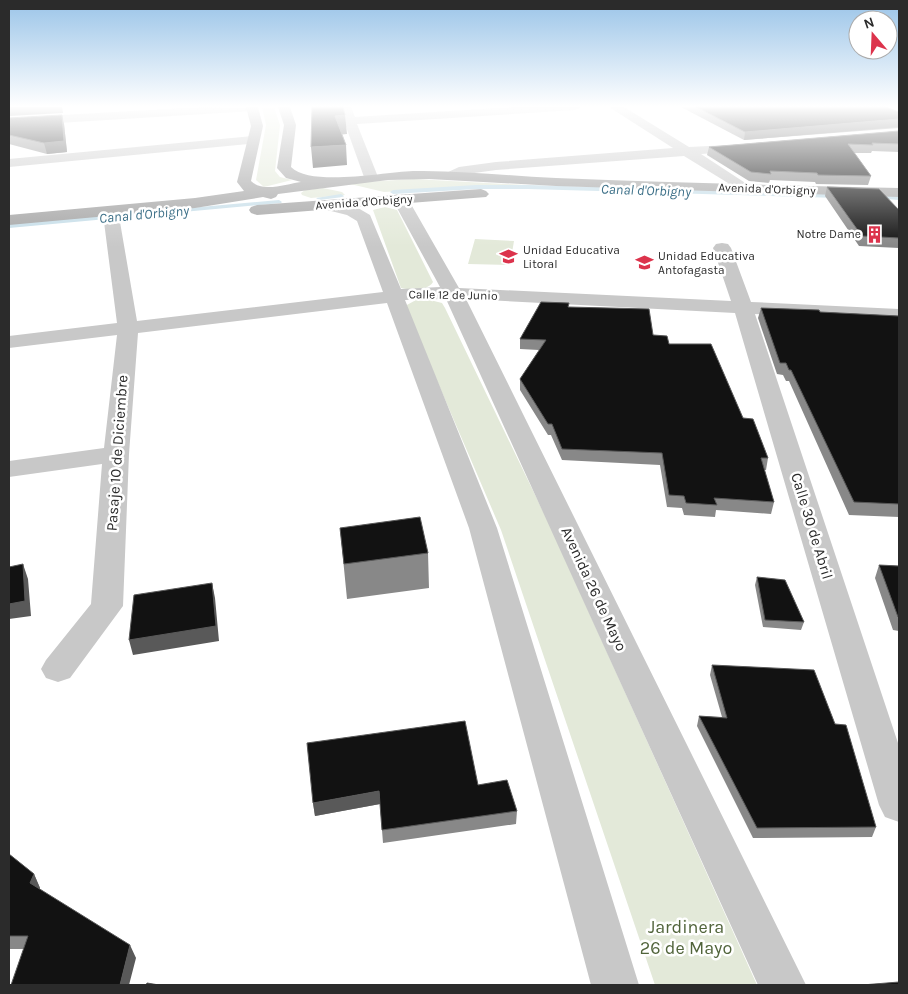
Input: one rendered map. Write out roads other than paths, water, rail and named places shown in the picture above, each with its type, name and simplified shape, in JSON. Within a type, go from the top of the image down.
[{"type":"main road","points":[[250,153],[244,182],[251,189],[264,193],[322,194],[397,199]]},
{"type":"main road","points":[[286,153],[284,168],[291,175],[322,194]]},
{"type":"main road","name":"Avenida d'Orbigny","points":[[9,233],[112,222],[322,194],[371,177],[451,176],[556,182],[899,193]]},
{"type":"main road","name":"Avenida d'Orbigny","points":[[9,220],[195,203],[264,193],[322,194],[397,199],[519,193],[899,204]]},
{"type":"street","points":[[11,164],[29,153]]},
{"type":"street","points":[[11,164],[118,153]]},
{"type":"street","points":[[363,153],[371,177]]},
{"type":"street","points":[[451,176],[464,170],[496,166],[669,153]]},
{"type":"street","points":[[690,153],[746,188]]},
{"type":"street","points":[[322,194],[364,218],[482,528],[615,985]]},
{"type":"street","name":"Avenida 26 de Mayo","points":[[397,199],[404,206],[453,293],[782,985]]},
{"type":"street","name":"Pasaje 10 de Diciembre","points":[[58,669],[107,606],[116,454],[128,329],[112,222]]},
{"type":"street","name":"Calle 30 de Abril","points":[[722,248],[743,308],[899,805]]},
{"type":"street","name":"Calle 12 de Junio","points":[[9,342],[128,329],[393,295],[453,293],[899,315]]},
{"type":"street","points":[[9,469],[116,454]]},
{"type":"waterway","name":"Canal d'Orbigny","points":[[393,192],[476,187],[528,187],[838,196]]},
{"type":"waterway","name":"Canal d'Orbigny","points":[[319,198],[341,196]]},
{"type":"waterway","name":"Canal d'Orbigny","points":[[875,197],[899,198]]},
{"type":"waterway","name":"Canal d'Orbigny","points":[[9,226],[279,202]]},
{"type":"place","name":"Notre Dame","points":[[875,234]]},
{"type":"place","name":"Unidad Educativa Litoral","points":[[509,257]]},
{"type":"place","name":"Unidad Educativa Antofagasta","points":[[644,263]]},
{"type":"park label","name":"Jardinera 26 de Mayo","points":[[686,938]]}]
